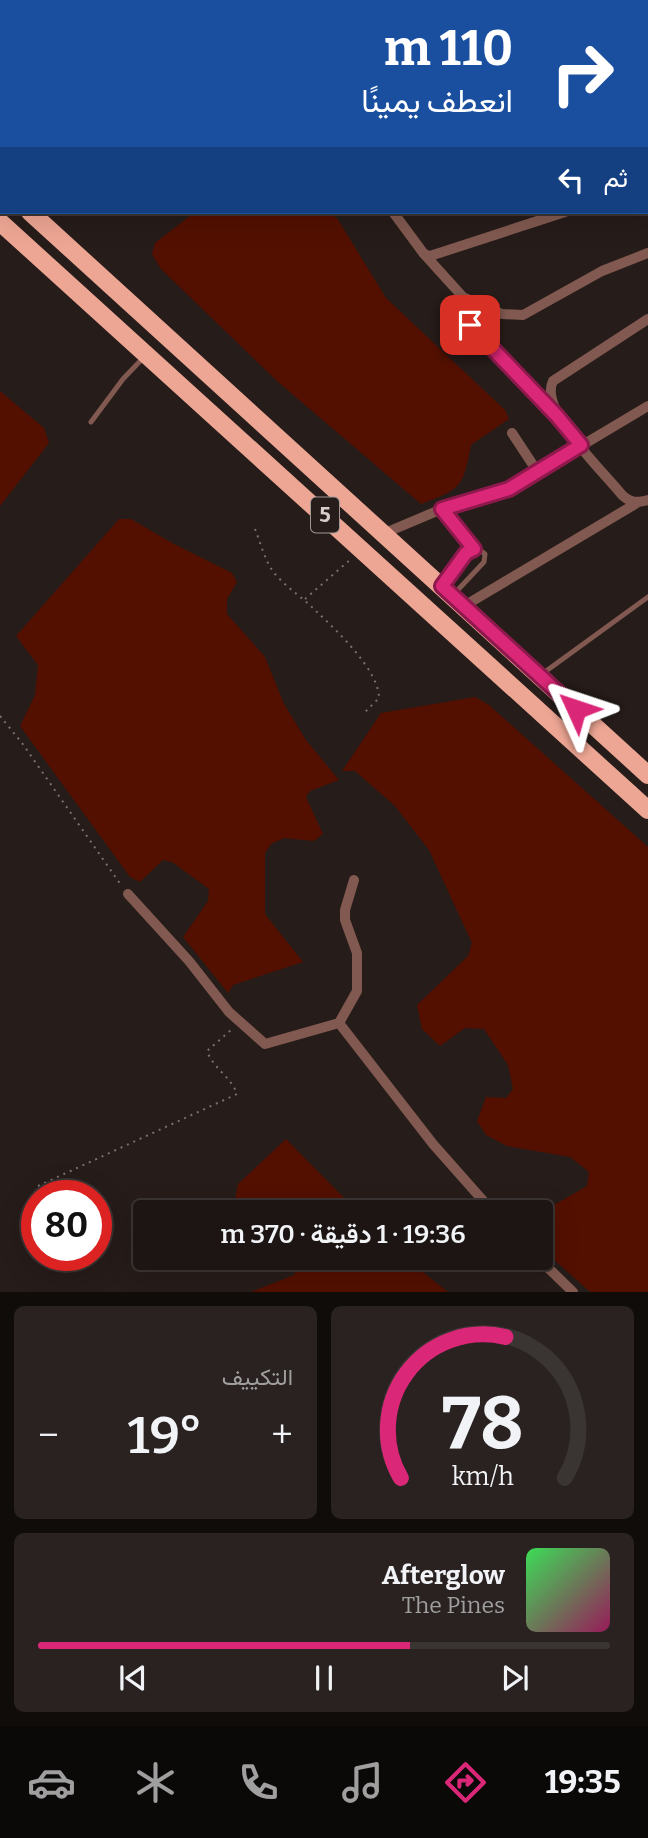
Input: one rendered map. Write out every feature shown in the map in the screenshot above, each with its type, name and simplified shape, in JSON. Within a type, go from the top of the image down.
[{"type":"highway","name":"5","points":[[32,214],[648,775]]},
{"type":"highway","name":"5","points":[[0,222],[648,810]]},
{"type":"highway","points":[[85,299],[104,278]]},
{"type":"street","points":[[394,214],[424,254],[463,297],[502,314],[523,315],[602,271],[648,253]]},
{"type":"street","points":[[424,254],[440,254],[559,214]]},
{"type":"street","points":[[453,307],[557,416],[622,495],[629,501],[642,501]]},
{"type":"street","points":[[557,416],[550,394],[553,381],[648,319]]},
{"type":"street","points":[[385,533],[442,509],[509,489],[648,406]]},
{"type":"street","points":[[512,433],[537,471]]},
{"type":"street","points":[[453,596],[642,501]]},
{"type":"street","points":[[128,894],[189,961],[229,1012],[265,1044],[339,1023],[357,991],[357,953],[348,930],[345,910],[354,880]]},
{"type":"street","points":[[339,1023],[433,1144],[483,1200]]},
{"type":"street","points":[[550,1270],[573,1292]]},
{"type":"lane","points":[[91,422],[123,379],[146,355]]},
{"type":"lane","points":[[442,509],[474,549]]},
{"type":"lane","points":[[481,549],[485,554],[484,562],[453,596],[466,553],[481,549]]},
{"type":"lane","points":[[540,676],[648,597]]},
{"type":"path","points":[[255,529],[268,565],[361,660],[374,678],[379,689],[379,698],[365,712]]},
{"type":"path","points":[[304,600],[363,549]]},
{"type":"path","points":[[0,716],[128,894]]},
{"type":"path","points":[[51,1180],[237,1094],[210,1059],[207,1051],[240,1021]]},
{"type":"shaded area","points":[[192,214],[331,214],[337,218],[386,298],[505,410],[509,419],[471,445],[458,485],[421,504],[277,381],[161,269],[152,254],[155,243]]},
{"type":"shaded area","points":[[0,391],[44,428],[49,443],[0,506]]},
{"type":"shaded area","points":[[119,519],[131,519],[232,573],[237,582],[227,599],[227,614],[265,657],[284,704],[306,740],[339,780],[310,791],[306,797],[323,834],[314,841],[284,838],[271,844],[265,853],[265,914],[303,962],[233,985],[228,993],[183,937],[208,901],[209,889],[172,862],[163,860],[140,882],[130,877],[20,726],[35,695],[38,665],[16,636]]},
{"type":"shaded area","points":[[475,697],[489,705],[648,847],[648,1292],[590,1292],[553,1259],[553,1206],[587,1186],[589,1172],[570,1157],[507,1146],[486,1135],[477,1121],[486,1097],[506,1098],[513,1089],[508,1065],[484,1029],[465,1028],[440,1046],[422,1029],[417,1005],[468,956],[472,943],[429,850],[395,806],[355,771],[342,771],[381,713]]},
{"type":"shaded area","points":[[286,1139],[346,1200],[236,1200],[238,1184]]},
{"type":"shaded area","points":[[296,1270],[420,1270],[448,1292],[251,1292],[294,1275]]},
{"type":"route","points":[[470,325],[581,445],[509,489],[442,509],[474,549],[466,553],[442,586],[576,709]]}]
